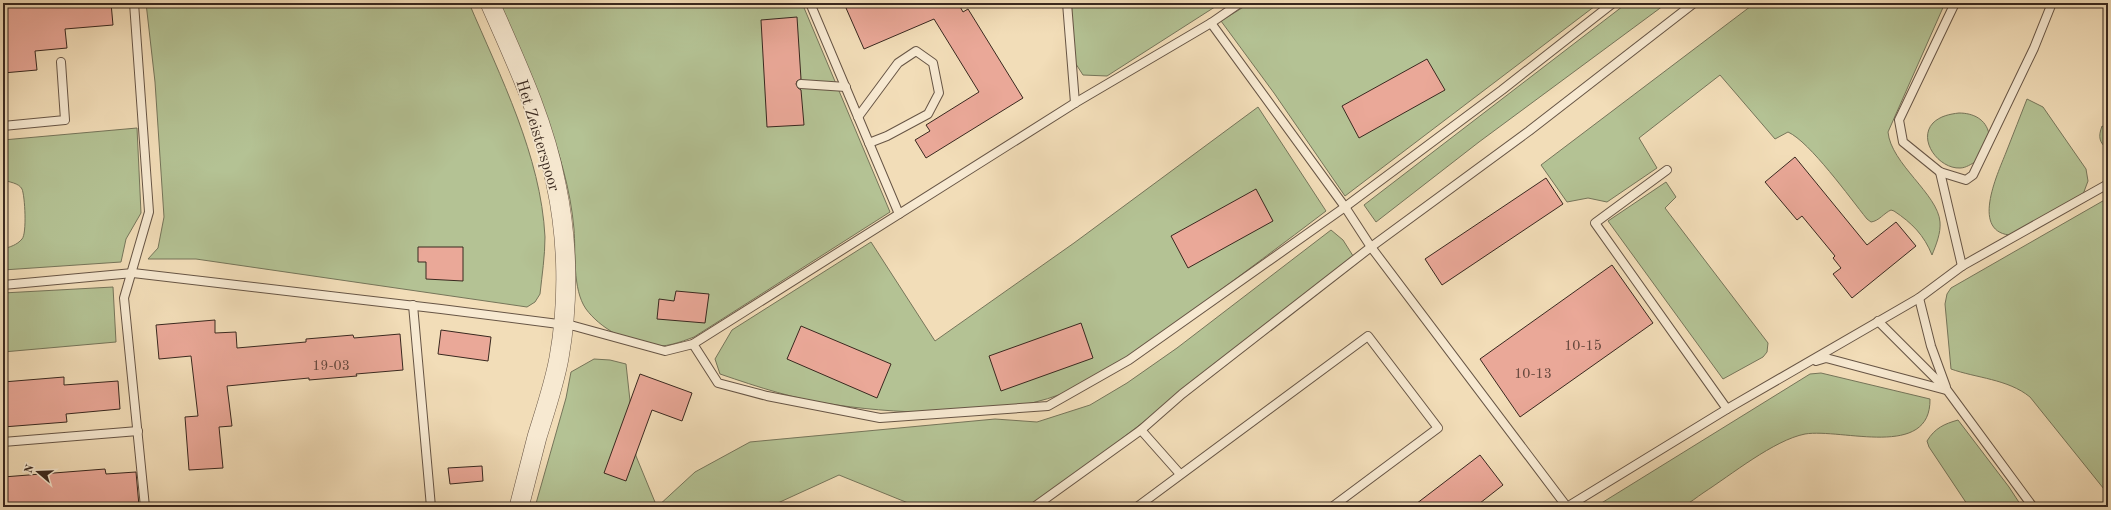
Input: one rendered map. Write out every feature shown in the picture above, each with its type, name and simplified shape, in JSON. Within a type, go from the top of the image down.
[{"type":"street","name":"Het Zeisterspoor","points":[[490,3],[525,83],[550,160],[556,184],[564,234],[564,325],[552,389],[537,437],[519,507]]},
{"type":"street","name":"Het Zeisterspoor","points":[[510,507],[537,437]]},
{"type":"lane","points":[[134,3],[149,212],[133,273],[124,298],[145,507]]},
{"type":"lane","points":[[810,3],[899,214]]},
{"type":"lane","points":[[1067,3],[1075,104]]},
{"type":"lane","points":[[3,285],[133,273],[574,326],[665,351],[694,344],[1075,104],[1211,23],[1240,3]]},
{"type":"lane","points":[[694,344],[718,383],[767,396],[880,418],[1048,406],[1129,360],[1345,207],[1502,90],[1613,3]]},
{"type":"lane","points":[[1034,507],[1141,430],[1182,394],[1371,247],[1529,131],[1694,3]]},
{"type":"lane","points":[[1955,3],[1899,120],[1903,142],[1940,172],[1966,180],[1973,175],[2034,48],[2052,3]]},
{"type":"lane","points":[[1211,23],[1345,207],[1371,247],[1567,507],[1727,409],[1918,298],[1962,266],[2108,184]]},
{"type":"lane","points":[[858,116],[898,63],[916,51],[933,63],[939,93],[928,114],[869,143]]},
{"type":"lane","points":[[3,126],[65,120],[60,62]]},
{"type":"lane","points":[[801,84],[846,86]]},
{"type":"lane","points":[[1667,170],[1595,223],[1727,409]]},
{"type":"lane","points":[[1940,172],[1962,266]]},
{"type":"lane","points":[[1918,298],[1931,346],[1947,390]]},
{"type":"lane","points":[[413,306],[431,507]]},
{"type":"lane","points":[[1878,320],[1947,390],[2032,507]]},
{"type":"lane","points":[[1137,507],[1368,336],[1438,428],[1332,507]]},
{"type":"lane","points":[[1808,363],[1826,358],[1947,390]]},
{"type":"lane","points":[[3,442],[138,430]]},
{"type":"lane","points":[[1141,430],[1180,474]]},
{"type":"green space","points":[[146,3],[469,3],[506,88],[536,177],[542,207],[545,237],[540,294],[535,302],[527,307],[196,259],[148,259],[158,248],[164,217],[155,82]]},
{"type":"green space","points":[[498,3],[802,3],[890,212],[694,337],[684,341],[661,346],[650,346],[623,338],[606,328],[592,316],[586,309],[578,291],[574,229],[570,199],[563,170],[545,113]]},
{"type":"green space","points":[[1070,3],[1221,3],[1107,76],[1083,75],[1074,61]]},
{"type":"green space","points":[[1250,3],[1599,3],[1345,196],[1274,93],[1221,21]]},
{"type":"green space","points":[[1627,3],[1667,3],[1479,142],[1376,222],[1364,205]]},
{"type":"green space","points":[[1755,3],[1945,3],[1888,132],[1891,144],[1897,156],[1937,211],[1940,222],[1940,230],[1932,255],[1925,241],[1917,230],[1894,211],[1891,210],[1879,219],[1871,222],[1867,219],[1829,171],[1807,147],[1788,132],[1775,139],[1720,75],[1639,138],[1657,168],[1607,202],[1588,198],[1567,202],[1541,165]]},
{"type":"green space","points":[[2027,99],[2043,107],[2086,169],[2088,181],[2082,197],[2009,235],[1997,231],[1991,223],[1989,211],[1990,198],[1998,171]]},
{"type":"green space","points":[[1258,107],[1326,211],[1154,340],[1122,362],[1073,389],[1048,399],[1019,406],[989,410],[957,412],[894,411],[807,400],[720,374],[715,359],[732,330],[871,242],[935,341],[1074,243]]},
{"type":"green space","points":[[1959,113],[1969,114],[1978,118],[1985,124],[1989,134],[1977,161],[1962,168],[1952,167],[1938,159],[1929,145],[1928,137],[1929,130],[1933,123],[1945,116]]},
{"type":"green space","points":[[2102,126],[2108,129],[2108,150],[2100,139]]},
{"type":"green space","points":[[137,128],[141,213],[126,239],[121,262],[3,270],[3,249],[16,244],[24,236],[25,215],[24,199],[21,187],[3,180],[3,140]]},
{"type":"green space","points":[[1666,182],[1676,197],[1665,208],[1768,343],[1767,352],[1763,357],[1723,379],[1608,221]]},
{"type":"green space","points":[[2108,198],[2108,494],[2030,397],[2012,386],[1951,369],[1945,304],[1947,294],[1951,288]]},
{"type":"green space","points":[[1331,230],[1343,240],[1355,259],[1033,507],[918,507],[839,475],[769,507],[657,507],[695,472],[750,442],[995,419],[1037,422],[1090,405],[1127,383],[1177,348]]},
{"type":"green space","points":[[113,287],[116,342],[3,352],[3,293]]},
{"type":"green space","points":[[594,359],[610,360],[626,364],[636,456],[657,507],[535,507],[566,398],[571,372]]},
{"type":"green space","points":[[1821,373],[1930,399],[1926,418],[1916,429],[1901,435],[1882,437],[1821,433],[1805,434],[1793,438],[1780,443],[1753,459],[1683,506],[1655,508],[1595,507],[1810,374]]},
{"type":"green space","points":[[1958,420],[2009,487],[2022,507],[1969,507],[1929,447],[1927,441],[1940,427]]},
{"type":"building","points":[[3,3],[111,3],[113,25],[65,29],[67,48],[35,51],[37,70],[3,73]]},
{"type":"building","points":[[859,3],[958,3],[963,12],[968,9],[1023,98],[926,158],[915,140],[930,131],[926,125],[979,92],[934,19],[864,49],[846,8]]},
{"type":"building","points":[[797,17],[801,79],[797,81],[796,84],[801,90],[804,125],[767,127],[761,20]]},
{"type":"building","points":[[1427,59],[1445,90],[1359,138],[1342,106]]},
{"type":"building","points":[[1795,157],[1867,245],[1896,222],[1916,246],[1852,298],[1833,274],[1841,268],[1833,258],[1835,256],[1802,216],[1797,220],[1765,182]]},
{"type":"building","points":[[1546,178],[1563,204],[1442,285],[1425,259]]},
{"type":"building","points":[[1256,189],[1273,221],[1188,268],[1171,236]]},
{"type":"building","points":[[418,247],[463,247],[463,281],[426,279],[426,262],[418,262]]},
{"type":"building","points":[[1612,265],[1653,323],[1520,417],[1480,359]]},
{"type":"building","points":[[676,291],[709,294],[705,323],[657,319],[659,299],[674,301]]},
{"type":"building","points":[[215,320],[215,333],[236,332],[237,348],[306,342],[306,339],[353,335],[354,338],[400,334],[403,370],[356,374],[357,376],[309,380],[309,378],[227,386],[232,426],[219,427],[223,468],[189,470],[185,417],[198,416],[191,356],[159,359],[156,325]]},
{"type":"building","points":[[1081,323],[1093,358],[1001,391],[989,356]]},
{"type":"building","points":[[801,326],[891,364],[877,398],[787,359]]},
{"type":"building","points":[[441,330],[491,337],[488,361],[438,354]]},
{"type":"building","points":[[640,374],[692,393],[682,421],[652,410],[626,481],[604,473]]},
{"type":"building","points":[[64,377],[64,385],[118,381],[120,409],[66,414],[67,422],[3,427],[3,382]]},
{"type":"building","points":[[1480,455],[1503,485],[1475,507],[1412,507]]},
{"type":"building","points":[[482,466],[483,481],[450,484],[448,468]]},
{"type":"building","points":[[105,469],[106,474],[136,472],[139,506],[3,507],[3,477]]}]
